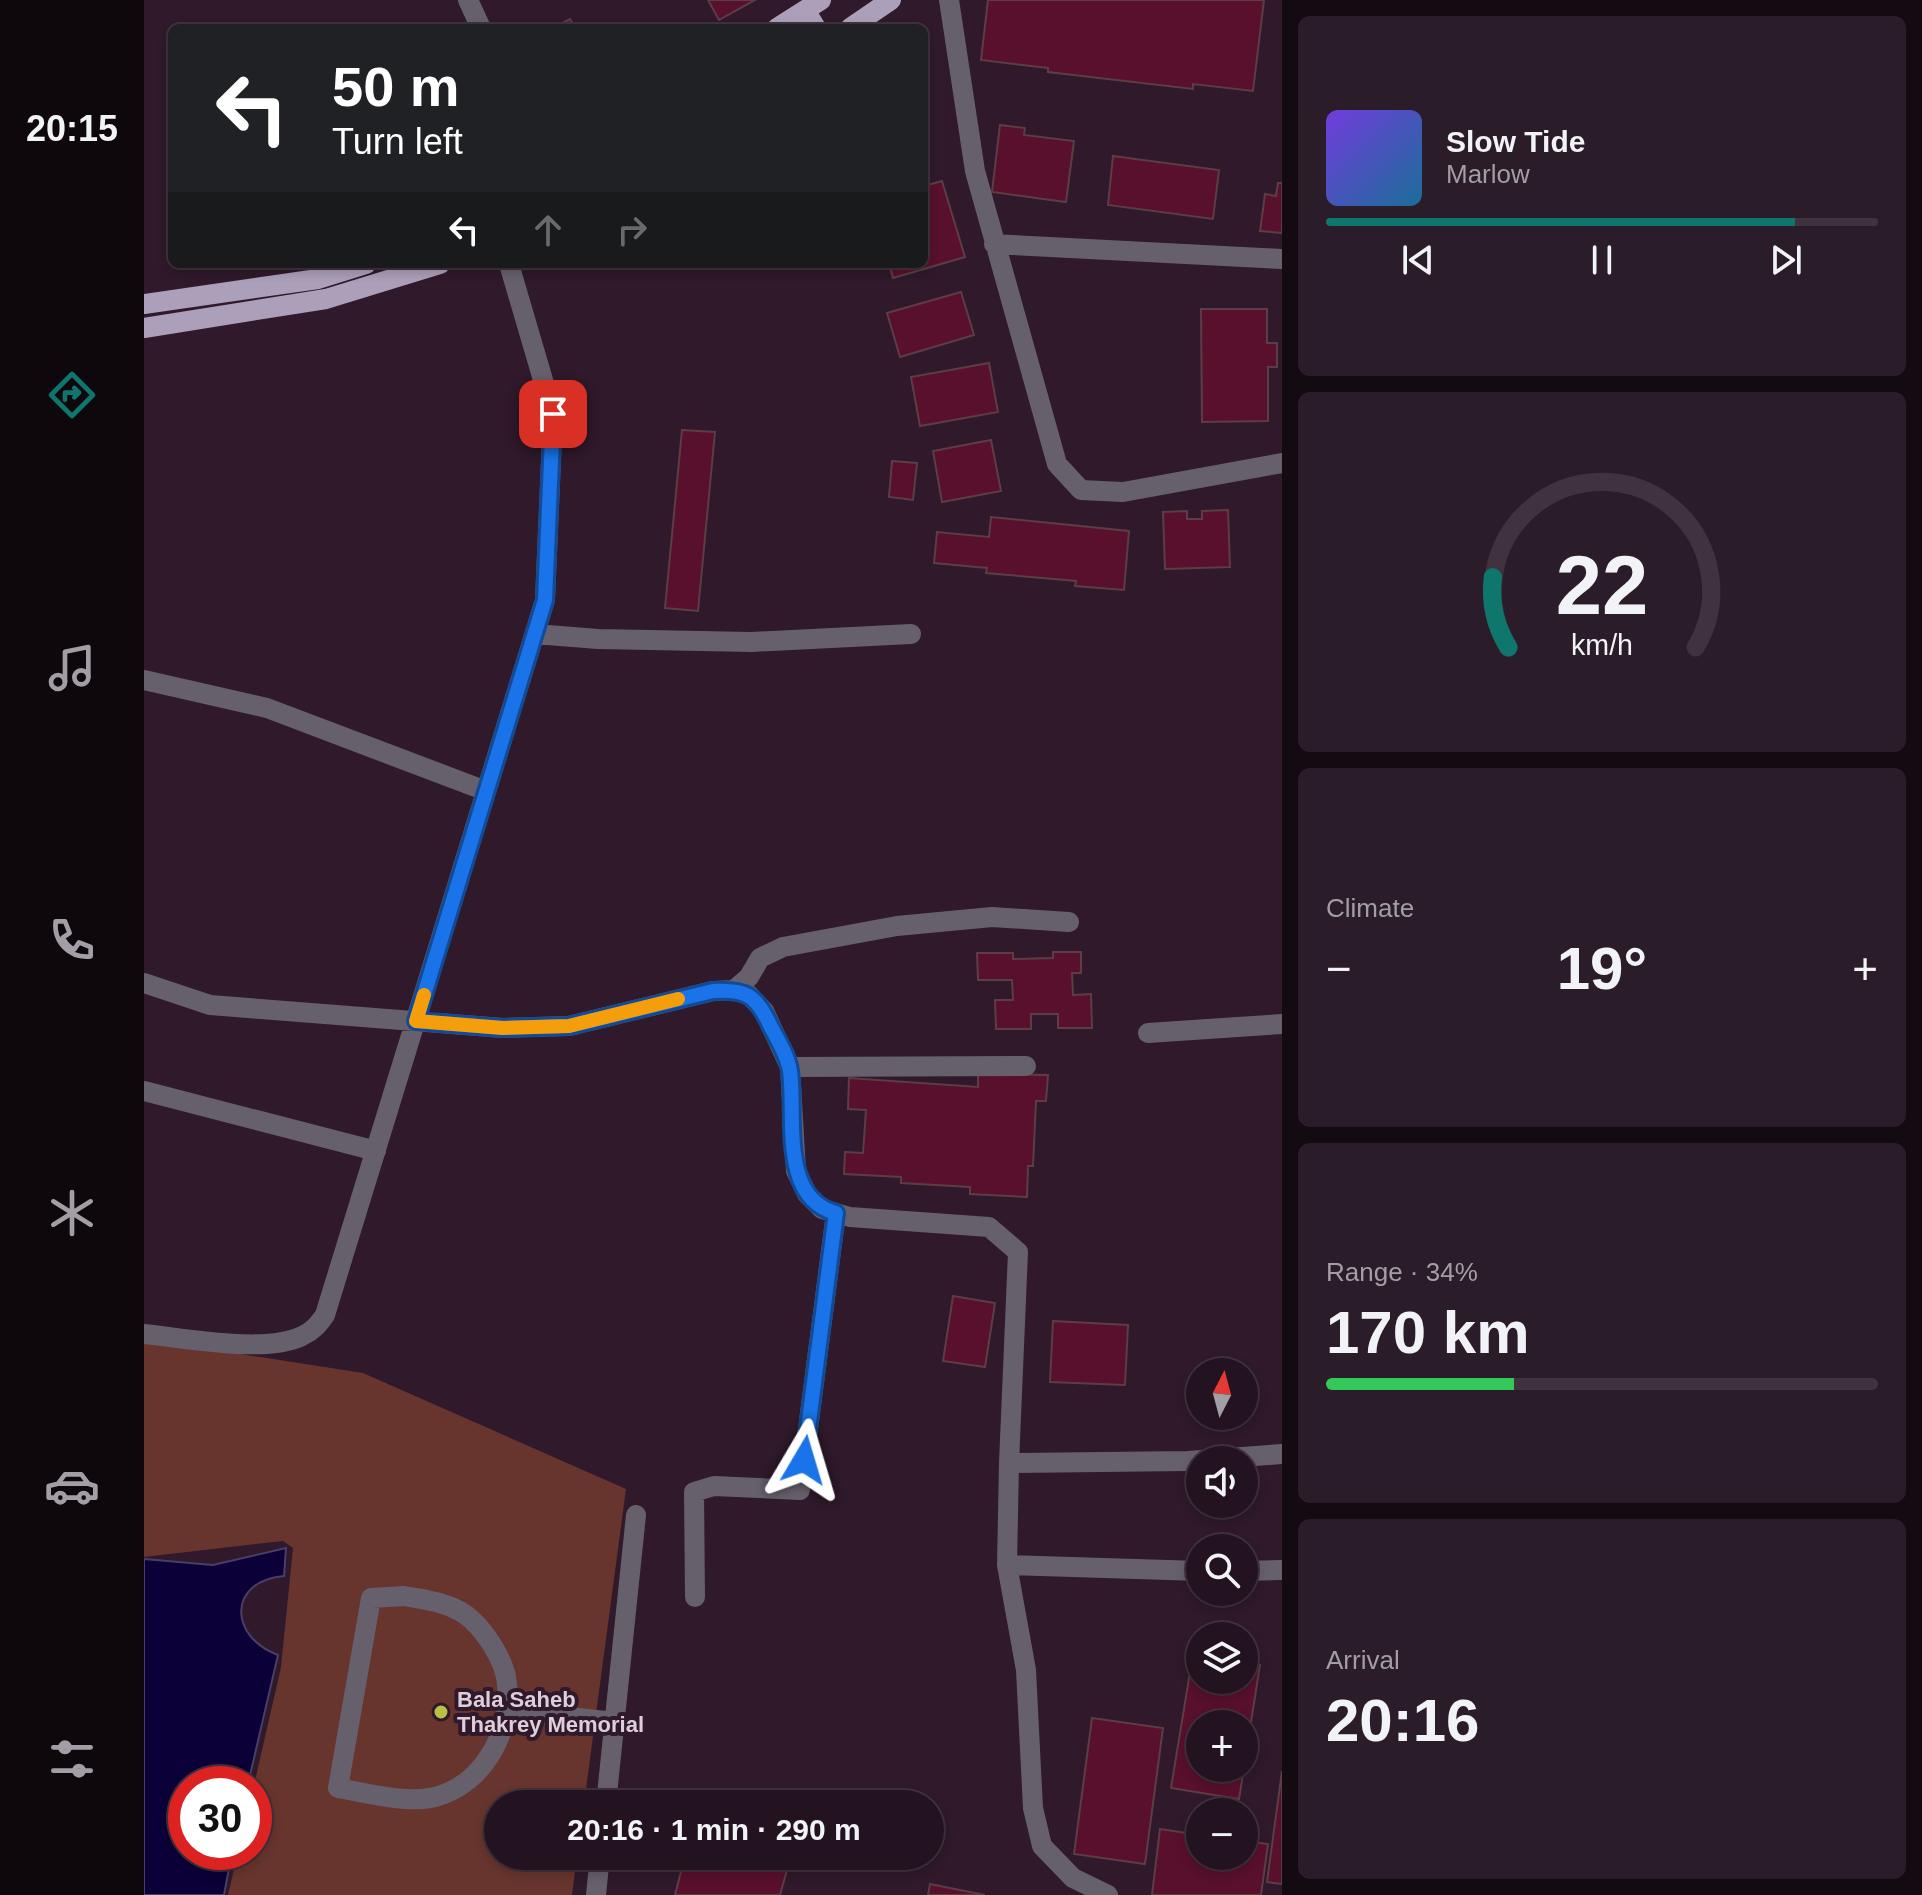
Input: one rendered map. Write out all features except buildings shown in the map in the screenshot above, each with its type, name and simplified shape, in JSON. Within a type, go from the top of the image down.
[{"type":"main road","points":[[856,24],[891,0]]},
{"type":"main road","points":[[783,24],[813,5]]},
{"type":"main road","points":[[144,304],[318,279],[353,268]]},
{"type":"main road","points":[[144,328],[326,299],[427,268]]},
{"type":"street","points":[[468,0],[479,24]]},
{"type":"street","points":[[949,0],[975,171],[1057,464],[1081,490],[1123,492],[1282,463]]},
{"type":"street","points":[[994,244],[1282,259]]},
{"type":"street","points":[[144,1334],[248,1344],[287,1342],[315,1329],[325,1315],[545,600],[553,414],[510,268]]},
{"type":"street","points":[[535,634],[598,639],[751,642],[911,634]]},
{"type":"street","points":[[144,680],[267,708],[486,791]]},
{"type":"street","points":[[734,990],[749,977],[760,958],[783,947],[897,926],[992,917],[1069,922]]},
{"type":"street","points":[[144,983],[210,1005],[503,1028],[569,1026],[713,991],[734,990],[749,995],[764,1011],[790,1067],[796,1171],[807,1194],[822,1209],[850,1217],[989,1227],[1018,1252],[1007,1565],[1026,1670],[1033,1808],[1042,1846],[1073,1878],[1108,1895]]},
{"type":"street","points":[[1148,1033],[1282,1024]]},
{"type":"street","points":[[790,1067],[1026,1066]]},
{"type":"street","points":[[144,1091],[376,1151]]},
{"type":"street","points":[[695,1597],[694,1492],[714,1486],[800,1490],[836,1213]]},
{"type":"street","points":[[1009,1463],[1188,1461],[1282,1454]]},
{"type":"street","points":[[607,1790],[636,1515]]},
{"type":"street","points":[[1007,1565],[1186,1571]]},
{"type":"street","points":[[1258,1571],[1282,1570]]},
{"type":"street","points":[[404,1596],[440,1603],[471,1618],[491,1642],[506,1676],[507,1710],[499,1740],[486,1761],[461,1786],[433,1798],[389,1797],[338,1788],[371,1598],[404,1596]]},
{"type":"street","points":[[507,1710],[614,1722]]},
{"type":"street","points":[[596,1895],[599,1870]]},
{"type":"shaded area","points":[[144,1339],[363,1373],[626,1489],[586,1790],[484,1790],[484,1870],[575,1870],[572,1895],[228,1895],[234,1870],[272,1870],[272,1766],[258,1766],[281,1667],[293,1548],[283,1541],[144,1557]]},
{"type":"shaded area","points":[[286,1548],[284,1576],[265,1580],[252,1588],[244,1598],[241,1611],[250,1636],[278,1655],[252,1766],[168,1766],[168,1870],[229,1870],[224,1895],[144,1895],[144,1559],[213,1565]]},
{"type":"slow traffic","points":[[424,995],[416,1021],[503,1028],[569,1026],[678,999]]},
{"type":"place","name":"Bala Saheb Thakrey Memorial","points":[[441,1712]]},
{"type":"route","points":[[553,414],[545,600],[416,1021],[503,1028],[569,1026],[713,991],[734,990],[749,995],[764,1011],[790,1067],[796,1171],[807,1194],[822,1209],[836,1213],[804,1460]]}]
